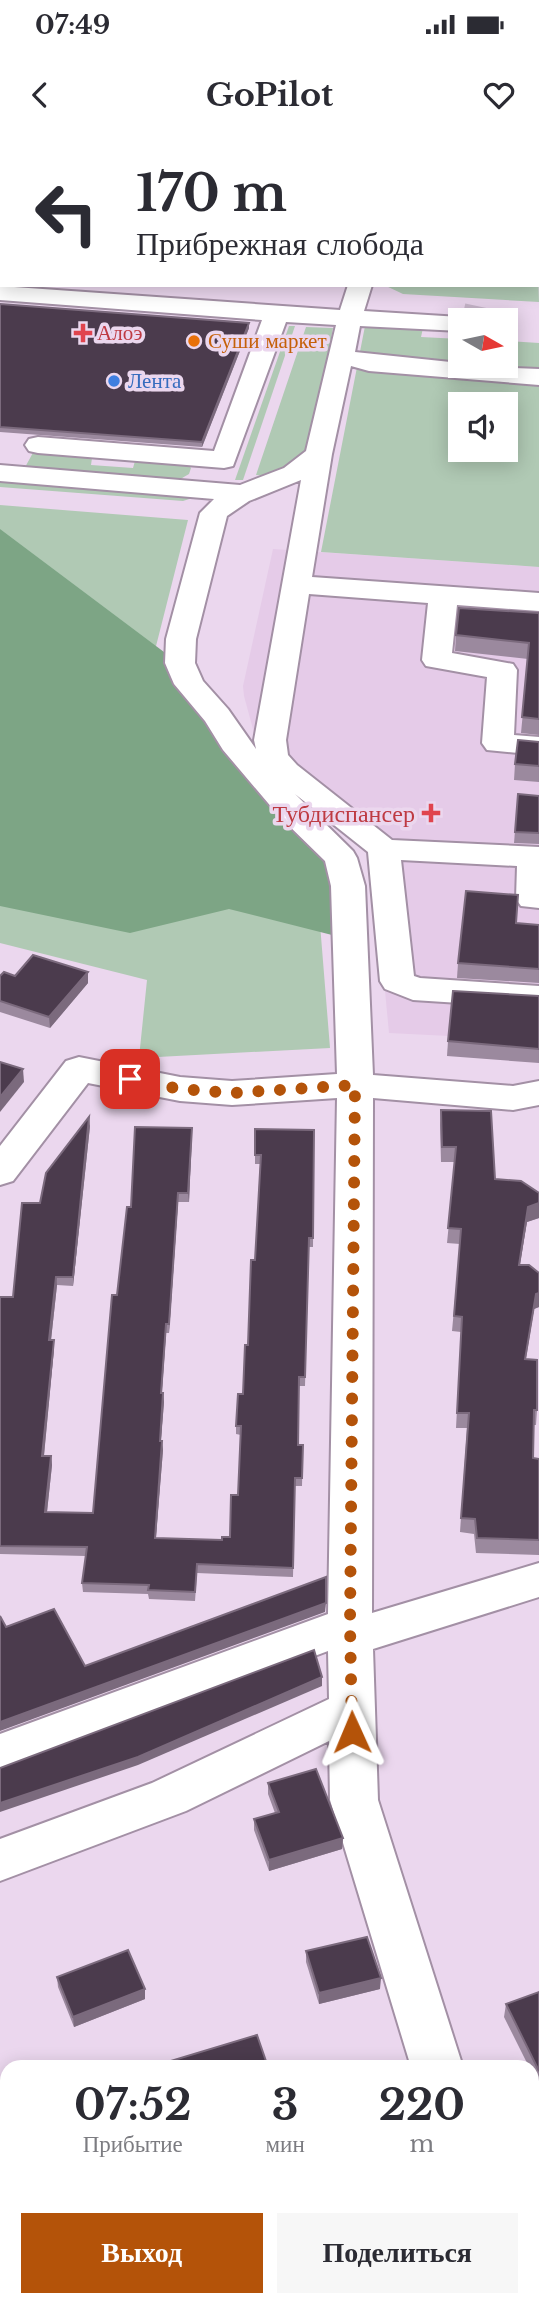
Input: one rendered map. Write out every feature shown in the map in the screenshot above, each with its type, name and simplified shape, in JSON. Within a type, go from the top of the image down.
[{"type":"street","points":[[0,293],[350,317],[376,298],[448,312]]},
{"type":"street","points":[[376,298],[350,317],[341,356],[319,454],[270,740],[273,756],[286,772],[384,849],[536,857],[533,899]]},
{"type":"street","points":[[38,445],[224,460],[276,314]]},
{"type":"street","points":[[341,356],[369,363],[539,377]]},
{"type":"street","points":[[319,454],[307,468],[288,478],[240,493],[224,502],[214,513],[181,639],[180,663],[189,684],[217,716],[234,743],[290,809],[341,858],[348,886],[355,1085],[350,1631],[354,1800],[435,2060]]},
{"type":"street","points":[[0,473],[240,493]]},
{"type":"street","points":[[0,498],[214,513]]},
{"type":"street","points":[[298,586],[539,601]]},
{"type":"street","points":[[443,595],[437,660],[502,670],[499,743],[539,746]]},
{"type":"street","points":[[384,849],[397,981],[413,989],[539,997]]},
{"type":"street","points":[[0,1172],[79,1069],[180,1089],[232,1093],[355,1085],[513,1098],[539,1093]]},
{"type":"street","points":[[0,1754],[350,1631],[539,1580]]},
{"type":"street","points":[[0,1860],[169,1797],[352,1709]]},
{"type":"shaded area","name":"Тубдиспансер","points":[[273,549],[539,567],[539,1063],[449,1036],[389,1033],[372,853],[260,755],[244,696],[243,686]]},
{"type":"green space","points":[[388,287],[539,287],[539,302],[403,294]]},
{"type":"green space","points":[[289,326],[295,326],[243,480],[235,480]]},
{"type":"green space","points":[[365,326],[423,328],[421,337],[448,338],[448,378],[518,378],[518,342],[539,343],[539,567],[321,552]]},
{"type":"green space","points":[[306,327],[333,328],[311,444],[303,456],[285,470],[270,475],[256,475]]},
{"type":"green space","points":[[35,449],[114,455],[113,459],[92,458],[91,465],[133,468],[135,461],[119,460],[121,456],[186,462],[191,468],[189,474],[177,481],[23,471]]},
{"type":"green space","points":[[0,478],[205,494],[183,501],[0,487]]},
{"type":"green space","points":[[0,505],[188,520],[154,654],[315,862],[330,1048],[139,1058],[147,980],[0,943]]},
{"type":"green space","points":[[0,529],[168,655],[330,865],[336,936],[229,909],[130,933],[0,906]]},
{"type":"building","name":"Лента","points":[[0,304],[249,323],[202,442],[0,427]]},
{"type":"building","points":[[459,608],[539,613],[539,719],[522,717],[529,643],[456,635]]},
{"type":"building","points":[[518,740],[539,742],[539,766],[515,764]]},
{"type":"building","points":[[518,794],[539,796],[539,833],[515,832]]},
{"type":"building","points":[[466,891],[518,895],[516,923],[539,925],[539,969],[458,963]]},
{"type":"building","points":[[33,955],[88,972],[49,1017],[0,1001],[0,976],[4,972],[15,976]]},
{"type":"building","points":[[453,991],[539,996],[539,1049],[448,1041]]},
{"type":"building","points":[[0,1062],[23,1069],[0,1097]]},
{"type":"building","points":[[441,1110],[491,1111],[495,1179],[521,1181],[539,1193],[539,1203],[528,1207],[519,1265],[529,1265],[539,1273],[539,1293],[536,1294],[525,1359],[537,1360],[533,1458],[539,1459],[539,1540],[477,1538],[475,1519],[461,1518],[469,1413],[457,1413],[462,1317],[454,1316],[461,1229],[448,1228],[456,1147],[442,1147]]},
{"type":"building","points":[[89,1117],[73,1277],[56,1277],[49,1340],[54,1340],[42,1456],[51,1456],[45,1512],[93,1513],[112,1295],[117,1295],[127,1207],[131,1207],[135,1127],[192,1128],[188,1193],[178,1193],[169,1324],[166,1324],[155,1538],[222,1540],[222,1537],[230,1537],[231,1495],[238,1495],[241,1426],[236,1426],[238,1394],[243,1394],[251,1260],[255,1260],[261,1155],[255,1155],[255,1129],[314,1130],[313,1238],[309,1238],[305,1377],[299,1377],[298,1445],[303,1445],[302,1478],[295,1478],[293,1568],[197,1564],[195,1592],[148,1590],[149,1585],[82,1583],[87,1547],[0,1546],[0,1297],[13,1297],[22,1203],[40,1203],[46,1173]]},
{"type":"building","points":[[326,1577],[326,1603],[0,1722],[0,1616],[6,1627],[54,1609],[85,1666]]},
{"type":"building","points":[[314,1650],[322,1677],[138,1757],[0,1803],[0,1768]]},
{"type":"building","points":[[316,1769],[343,1838],[269,1860],[254,1819],[279,1812],[268,1783]]},
{"type":"building","points":[[367,1937],[381,1978],[319,1993],[306,1951]]},
{"type":"building","points":[[128,1950],[145,1989],[73,2017],[57,1977]]},
{"type":"building","points":[[539,1992],[539,2060],[534,2060],[506,2004]]},
{"type":"building","points":[[257,2035],[266,2060],[174,2060]]},
{"type":"place","name":"Алоэ","points":[[83,333]]},
{"type":"place","name":"Суши маркет","points":[[194,341]]},
{"type":"place","name":"Лента","points":[[114,381]]},
{"type":"place","name":"Тубдиспансер","points":[[431,813]]},
{"type":"route","points":[[130,1079],[180,1089],[232,1093],[355,1085],[350,1624],[352,1732]]}]
